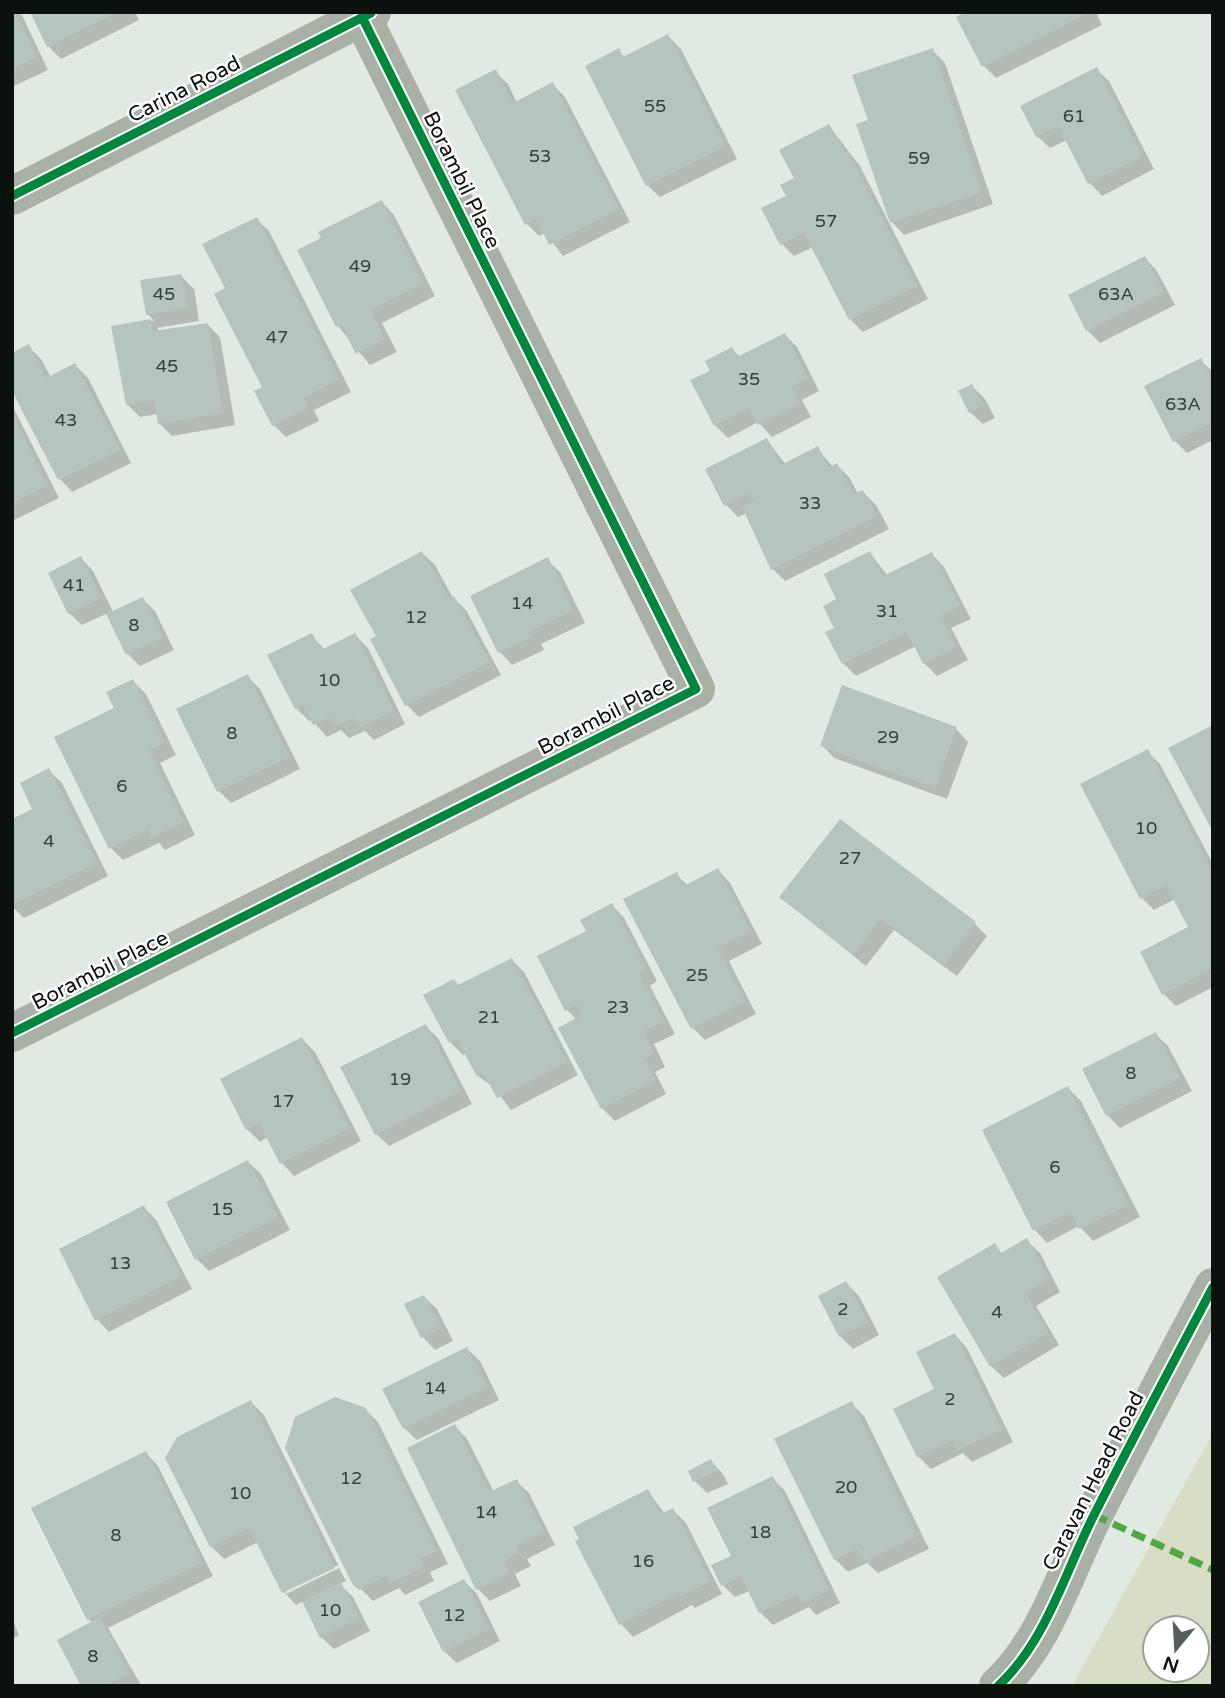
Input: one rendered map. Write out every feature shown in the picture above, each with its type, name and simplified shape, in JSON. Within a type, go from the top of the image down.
[{"type":"street","name":"Carina Road","points":[[12,196],[367,15]]},
{"type":"street","name":"Borambil Place","points":[[12,1033],[696,689],[367,15]]},
{"type":"street","name":"Caravan Head Road","points":[[998,1686],[1016,1669],[1040,1631],[1094,1515],[1213,1287]]},
{"type":"green space","points":[[1213,1433],[1213,1686],[1073,1686],[1078,1675]]},
{"type":"building","points":[[12,12],[15,12],[37,57],[12,69]]},
{"type":"building","points":[[30,12],[118,12],[47,47]]},
{"type":"building","points":[[966,12],[1090,12],[982,67],[956,17]]},
{"type":"building","points":[[668,34],[726,146],[646,186],[585,66],[619,48],[623,57]]},
{"type":"building","points":[[933,48],[982,192],[890,223],[856,124],[868,120],[852,75]]},
{"type":"building","points":[[1097,67],[1143,156],[1088,184],[1058,126],[1036,137],[1020,106]]},
{"type":"building","points":[[496,69],[513,103],[553,82],[619,209],[549,245],[536,219],[525,225],[455,90]]},
{"type":"building","points":[[829,124],[845,152],[848,151],[917,286],[849,320],[804,233],[780,245],[761,208],[786,196],[780,185],[794,178],[779,150]]},
{"type":"building","points":[[382,200],[423,283],[371,310],[385,339],[356,354],[341,325],[336,327],[297,250],[321,238],[318,232]]},
{"type":"building","points":[[257,217],[339,379],[303,398],[308,408],[272,426],[254,391],[262,387],[214,294],[225,288],[202,244]]},
{"type":"building","points":[[1145,256],[1164,292],[1086,331],[1068,295]]},
{"type":"building","points":[[182,274],[188,308],[146,315],[140,280]]},
{"type":"building","points":[[151,319],[153,331],[208,323],[223,413],[158,424],[154,400],[126,405],[111,326]]},
{"type":"building","points":[[785,333],[808,378],[791,387],[800,404],[758,425],[749,408],[714,426],[690,380],[710,371],[705,361],[732,347],[737,357]]},
{"type":"building","points":[[29,344],[46,378],[75,363],[120,450],[58,480],[12,391],[12,353]]},
{"type":"building","points":[[1201,358],[1213,381],[1213,422],[1173,442],[1144,386]]},
{"type":"building","points":[[972,384],[983,405],[969,413],[958,391]]},
{"type":"building","points":[[12,414],[48,485],[12,503]]},
{"type":"building","points":[[767,438],[781,465],[818,446],[828,468],[837,463],[853,494],[863,490],[877,516],[771,570],[742,507],[754,501],[750,493],[724,506],[705,469]]},
{"type":"building","points":[[422,551],[449,598],[454,596],[490,662],[405,706],[370,639],[376,636],[350,590]]},
{"type":"building","points":[[870,551],[883,576],[932,552],[960,606],[940,616],[957,647],[923,664],[907,632],[842,664],[825,632],[834,628],[823,606],[836,599],[824,574]]},
{"type":"building","points":[[81,556],[101,598],[68,614],[48,573]]},
{"type":"building","points":[[548,557],[574,610],[530,631],[532,637],[498,653],[470,596]]},
{"type":"building","points":[[143,597],[163,637],[126,655],[106,614]]},
{"type":"building","points":[[312,633],[321,650],[355,633],[394,711],[360,728],[354,718],[335,727],[330,717],[313,725],[303,705],[295,709],[267,655]]},
{"type":"building","points":[[248,674],[289,757],[217,792],[176,709]]},
{"type":"building","points":[[133,679],[165,743],[149,750],[184,822],[151,838],[148,830],[109,849],[54,737],[114,708],[106,692]]},
{"type":"building","points":[[842,685],[957,727],[935,788],[820,746]]},
{"type":"building","points":[[1213,725],[1213,832],[1168,748]]},
{"type":"building","points":[[1148,749],[1213,872],[1213,968],[1162,995],[1140,952],[1188,927],[1166,885],[1140,899],[1080,784]]},
{"type":"building","points":[[49,768],[97,863],[12,905],[12,819],[32,809],[20,783]]},
{"type":"building","points":[[840,819],[976,922],[944,965],[881,919],[853,955],[779,897]]},
{"type":"building","points":[[718,868],[751,931],[717,948],[745,1001],[691,1029],[623,899],[677,872],[684,886]]},
{"type":"building","points":[[612,903],[646,968],[639,973],[664,1021],[643,1032],[654,1054],[644,1059],[655,1081],[601,1109],[558,1028],[582,1015],[577,1004],[565,1011],[537,956],[586,931],[580,920]]},
{"type":"building","points":[[512,958],[567,1062],[497,1098],[483,1073],[477,1077],[457,1039],[449,1043],[423,995],[454,979],[458,985]]},
{"type":"building","points":[[426,1024],[461,1091],[375,1135],[340,1067]]},
{"type":"building","points":[[1156,1032],[1180,1078],[1106,1116],[1082,1069]]},
{"type":"building","points":[[302,1037],[350,1128],[280,1164],[259,1123],[246,1130],[220,1079]]},
{"type":"building","points":[[1068,1086],[1128,1205],[1079,1229],[1070,1212],[1033,1231],[982,1130]]},
{"type":"building","points":[[248,1160],[278,1217],[195,1260],[166,1202]]},
{"type":"building","points":[[144,1205],[181,1276],[95,1321],[59,1249]]},
{"type":"building","points":[[1027,1238],[1049,1279],[1025,1293],[1048,1332],[990,1367],[937,1277],[995,1243],[1001,1253]]},
{"type":"building","points":[[846,1281],[868,1322],[839,1337],[818,1296]]},
{"type":"building","points":[[424,1295],[442,1328],[421,1338],[404,1304]]},
{"type":"building","points":[[955,1333],[1002,1429],[958,1450],[953,1440],[917,1457],[893,1409],[934,1389],[916,1352]]},
{"type":"building","points":[[467,1347],[487,1387],[403,1429],[382,1389]]},
{"type":"building","points":[[335,1397],[366,1408],[437,1551],[419,1559],[423,1568],[391,1583],[387,1575],[359,1590],[353,1585],[285,1448],[295,1417]]},
{"type":"building","points":[[251,1400],[335,1568],[282,1593],[249,1528],[210,1547],[165,1458],[177,1437]]},
{"type":"building","points":[[852,1401],[917,1536],[864,1562],[857,1549],[834,1560],[774,1439]]},
{"type":"building","points":[[455,1424],[489,1492],[517,1479],[544,1532],[516,1546],[519,1553],[504,1561],[510,1573],[476,1590],[407,1448]]},
{"type":"building","points":[[146,1451],[202,1563],[87,1620],[31,1508]]},
{"type":"building","points":[[711,1459],[717,1471],[693,1482],[688,1471]]},
{"type":"building","points":[[773,1476],[829,1590],[802,1603],[798,1594],[759,1613],[741,1577],[721,1586],[711,1565],[731,1556],[707,1508]]},
{"type":"building","points":[[648,1489],[661,1514],[673,1508],[711,1581],[681,1596],[679,1592],[619,1625],[575,1541],[579,1539],[573,1527]]},
{"type":"building","points":[[464,1579],[489,1629],[443,1652],[418,1602]]},
{"type":"building","points":[[341,1582],[359,1618],[320,1638],[302,1601]]},
{"type":"building","points":[[100,1617],[130,1673],[105,1686],[81,1686],[57,1640]]},
{"type":"marked path","points":[[1094,1515],[1213,1570]]},
{"type":"cycle path","points":[[12,196],[371,13]]},
{"type":"cycle path","points":[[12,1033],[696,689],[362,17]]},
{"type":"cycle path","points":[[998,1686],[1015,1668],[1042,1628],[1094,1515],[1213,1287]]}]
